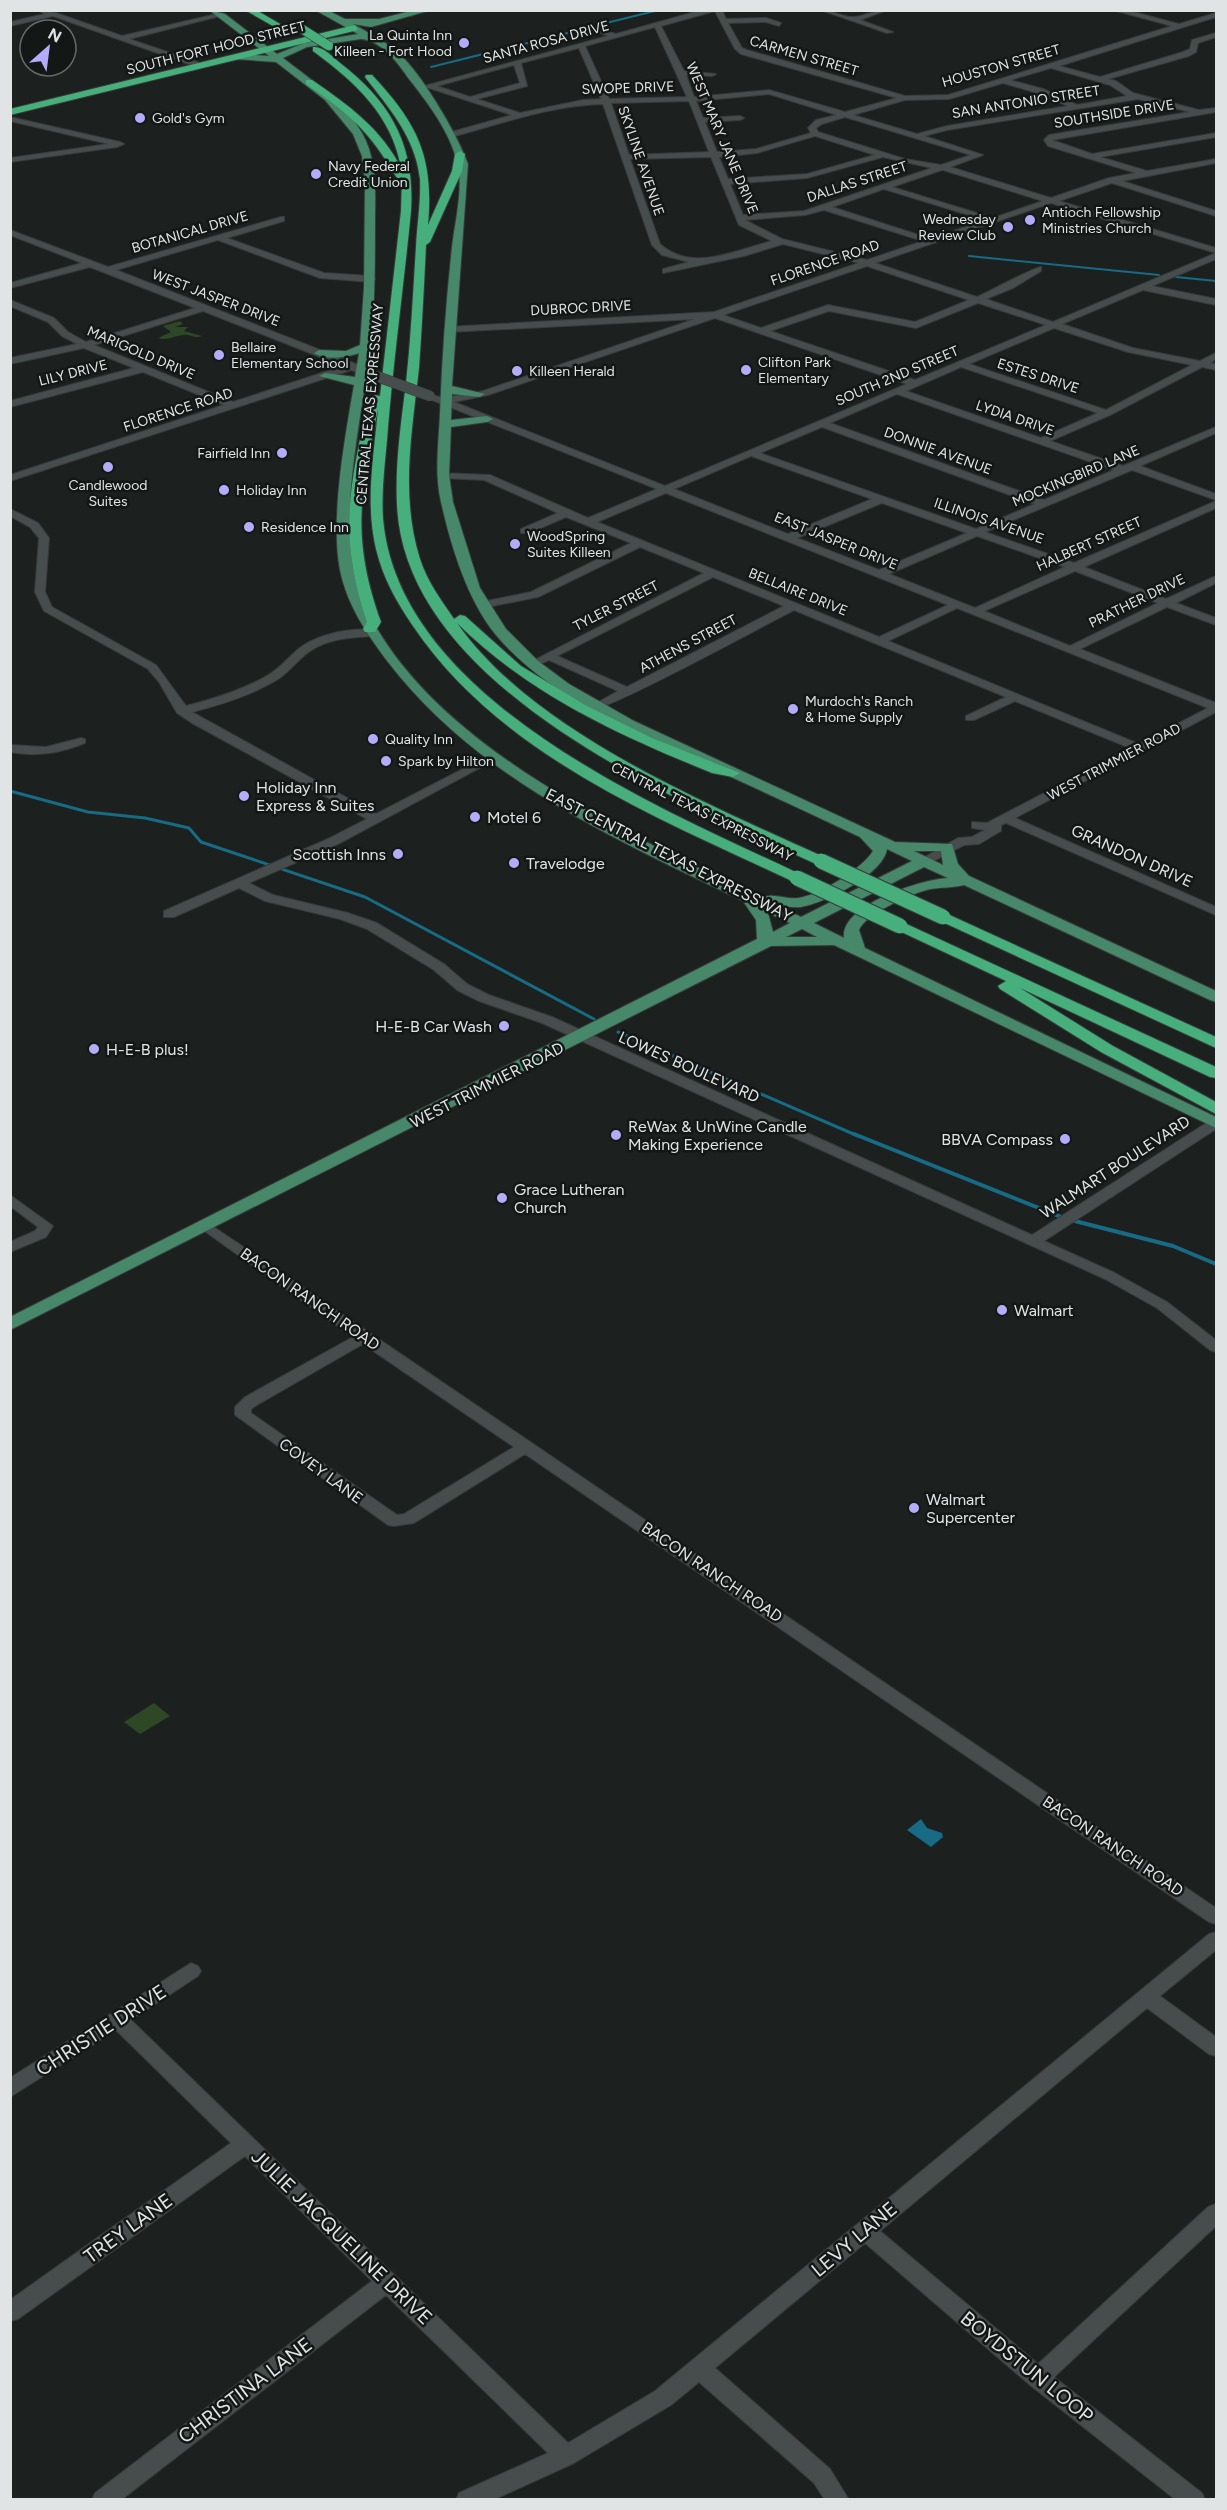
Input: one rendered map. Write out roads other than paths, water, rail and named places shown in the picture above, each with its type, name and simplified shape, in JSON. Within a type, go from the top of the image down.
[{"type":"highway","name":"CENTRAL TEXAS EXPRESSWAY","points":[[249,10],[290,32],[349,74],[381,110],[399,141],[408,185],[376,509],[381,545],[400,596],[430,643],[458,674],[537,740],[589,774],[665,815],[1216,1073]]},
{"type":"highway","name":"CENTRAL TEXAS EXPRESSWAY","points":[[268,10],[329,46],[366,74],[390,100],[413,137],[425,178],[420,287],[402,484],[406,537],[415,566],[446,618],[475,653],[504,681],[558,723],[653,782],[1216,1043]]},
{"type":"highway","name":"SOUTH FORT HOOD STREET","points":[[10,112],[356,28]]},
{"type":"highway","points":[[309,82],[350,112],[375,134],[385,146],[401,178],[408,185]]},
{"type":"highway","points":[[421,249],[432,232],[457,171],[460,154]]},
{"type":"highway","points":[[372,631],[374,622],[357,566],[354,534],[364,451],[376,396],[386,390]]},
{"type":"highway","points":[[415,566],[430,575],[452,610],[472,631],[500,657],[544,688],[589,715],[640,739],[717,771],[733,772]]},
{"type":"highway","points":[[938,943],[1107,1049],[1216,1109]]},
{"type":"highway","points":[[1112,995],[1132,999],[1216,1033]]},
{"type":"main road","points":[[319,10],[356,28],[394,53],[422,85],[460,154],[464,179],[448,329],[443,476],[447,502],[468,571],[482,605],[506,638],[533,664],[597,707],[864,835],[1216,998]]},
{"type":"main road","name":"SOUTH FORT HOOD STREET","points":[[356,28],[427,10]]},
{"type":"main road","name":"EAST CENTRAL TEXAS EXPRESSWAY","points":[[217,13],[251,36],[277,59],[309,82],[343,114],[365,149],[370,183],[371,279],[342,520],[343,553],[350,587],[372,631],[417,691],[465,737],[492,758],[535,787],[602,824],[1216,1123]]},
{"type":"main road","points":[[342,21],[381,22]]},
{"type":"main road","points":[[251,36],[271,40],[286,39],[338,27],[343,23],[342,21]]},
{"type":"main road","points":[[237,57],[277,59],[285,51],[343,37],[358,36],[376,40]]},
{"type":"main road","points":[[319,353],[348,354],[364,347]]},
{"type":"main road","points":[[325,376],[346,377],[358,373]]},
{"type":"main road","points":[[446,387],[459,393],[479,394]]},
{"type":"main road","points":[[443,425],[464,420],[487,419]]},
{"type":"main road","points":[[743,893],[777,903],[798,903],[809,900],[868,869],[877,860],[880,852],[877,845],[864,835]]},
{"type":"main road","points":[[879,842],[909,847],[947,847],[951,865],[967,882]]},
{"type":"main road","name":"WEST TRIMMIER ROAD","points":[[10,1325],[208,1227],[922,862]]},
{"type":"main road","points":[[743,893],[763,914],[766,923],[765,943],[800,939],[852,946],[851,927],[858,918],[917,886],[932,882],[967,882]]},
{"type":"street","points":[[41,10],[200,66]]},
{"type":"street","points":[[10,24],[71,10]]},
{"type":"street","points":[[400,10],[412,14]]},
{"type":"street","name":"SANTA ROSA DRIVE","points":[[422,85],[441,82],[712,10]]},
{"type":"street","name":"CARMEN STREET","points":[[718,10],[739,49],[744,52],[904,98]]},
{"type":"street","points":[[824,10],[889,32]]},
{"type":"street","points":[[852,20],[884,10]]},
{"type":"street","points":[[1116,10],[1216,35]]},
{"type":"street","points":[[121,38],[217,13]]},
{"type":"street","name":"HOUSTON STREET","points":[[625,157],[713,155],[756,151],[815,134],[813,125],[848,114],[904,98],[941,98],[1004,81],[1216,15]]},
{"type":"street","points":[[724,21],[766,20],[779,24]]},
{"type":"street","name":"WEST MARY JANE DRIVE","points":[[657,25],[681,73],[739,218],[751,230],[816,253],[865,264],[1141,353],[1216,367]]},
{"type":"street","points":[[588,26],[616,36]]},
{"type":"street","points":[[1101,79],[1185,54],[1193,50],[1195,42],[1216,35]]},
{"type":"street","name":"SKYLINE AVENUE","points":[[581,45],[606,101],[659,249],[696,261]]},
{"type":"street","points":[[744,52],[760,47]]},
{"type":"street","points":[[469,99],[524,84],[517,62]]},
{"type":"street","points":[[1052,66],[1101,79],[1137,97],[1216,116]]},
{"type":"street","points":[[681,73],[712,74]]},
{"type":"street","points":[[1004,81],[1040,91],[1076,107]]},
{"type":"street","points":[[422,85],[441,82]]},
{"type":"street","points":[[422,85],[520,115]]},
{"type":"street","name":"SWOPE DRIVE","points":[[451,135],[563,105],[774,93],[979,154]]},
{"type":"street","points":[[428,97],[456,95]]},
{"type":"street","name":"SAN ANTONIO STREET","points":[[920,135],[1137,97]]},
{"type":"street","name":"SOUTHSIDE DRIVE","points":[[1144,173],[1051,144],[1048,140],[1052,137],[1216,110]]},
{"type":"street","points":[[700,120],[740,118]]},
{"type":"street","points":[[10,119],[105,144]]},
{"type":"street","points":[[10,127],[90,144]]},
{"type":"street","points":[[815,134],[882,155],[944,168],[1216,251]]},
{"type":"street","points":[[1091,155],[1216,135]]},
{"type":"street","points":[[10,153],[90,144],[120,144]]},
{"type":"street","points":[[10,160],[105,144]]},
{"type":"street","name":"DALLAS STREET","points":[[739,218],[797,215],[944,168],[979,154]]},
{"type":"street","points":[[724,182],[781,180],[807,176],[882,155]]},
{"type":"street","name":"FLORENCE ROAD","points":[[444,401],[479,394],[1112,180],[1216,161]]},
{"type":"street","points":[[1198,164],[1216,169]]},
{"type":"street","points":[[1112,180],[1216,214]]},
{"type":"street","points":[[885,187],[992,220]]},
{"type":"street","points":[[824,207],[930,241]]},
{"type":"street","name":"BOTANICAL DRIVE","points":[[108,270],[281,219]]},
{"type":"street","name":"WEST JASPER DRIVE","points":[[13,235],[319,353],[358,373],[376,376],[444,401]]},
{"type":"street","points":[[220,238],[323,276],[371,279]]},
{"type":"street","points":[[666,271],[696,261],[746,252],[780,241]]},
{"type":"street","name":"SOUTH 2ND STREET","points":[[588,522],[1216,255]]},
{"type":"street","points":[[10,286],[90,264]]},
{"type":"street","points":[[760,331],[828,308],[916,325],[1010,286],[1038,269]]},
{"type":"street","points":[[1142,287],[1216,302]]},
{"type":"street","name":"MARIGOLD DRIVE","points":[[10,303],[51,320],[65,334],[84,345],[234,406]]},
{"type":"street","points":[[10,361],[84,345],[203,308]]},
{"type":"street","points":[[715,315],[914,383]]},
{"type":"street","name":"DUBROC DRIVE","points":[[448,329],[715,315]]},
{"type":"street","points":[[1042,441],[1107,413],[1216,356]]},
{"type":"street","name":"ESTES DRIVE","points":[[960,364],[1107,413]]},
{"type":"street","name":"LILY DRIVE","points":[[10,405],[143,369]]},
{"type":"street","name":"FLORENCE ROAD","points":[[10,478],[325,376],[358,373]]},
{"type":"street","name":"LYDIA DRIVE","points":[[897,391],[1216,497]]},
{"type":"street","name":"EAST JASPER DRIVE","points":[[444,401],[1216,707]]},
{"type":"street","name":"DONNIE AVENUE","points":[[821,423],[1045,504]]},
{"type":"street","name":"MOCKINGBIRD LANE","points":[[879,574],[1216,430]]},
{"type":"street","name":"ILLINOIS AVENUE","points":[[750,453],[1074,567],[1216,622]]},
{"type":"street","name":"BELLAIRE DRIVE","points":[[443,476],[486,477],[566,513],[1140,748]]},
{"type":"street","points":[[787,538],[879,500]]},
{"type":"street","name":"HALBERT STREET","points":[[974,612],[1216,504]]},
{"type":"street","points":[[10,512],[34,525],[44,538],[40,592],[48,609],[152,667],[162,677],[181,711],[376,819]]},
{"type":"street","points":[[525,531],[566,513]]},
{"type":"street","points":[[482,605],[534,595],[639,543]]},
{"type":"street","name":"TYLER STREET","points":[[533,664],[712,573]]},
{"type":"street","name":"PRATHER DRIVE","points":[[1070,650],[1216,579]]},
{"type":"street","points":[[879,641],[956,605]]},
{"type":"street","name":"ATHENS STREET","points":[[597,707],[793,606]]},
{"type":"street","points":[[181,711],[224,700],[264,682],[280,673],[302,651],[312,645],[341,636],[372,631]]},
{"type":"street","points":[[550,657],[629,692]]},
{"type":"street","points":[[970,718],[1015,697]]},
{"type":"street","name":"WEST TRIMMIER ROAD","points":[[922,862],[962,840],[975,841],[1016,815],[1216,707]]},
{"type":"street","points":[[10,748],[49,752],[81,741]]},
{"type":"street","points":[[169,914],[376,819],[492,758]]},
{"type":"street","name":"WEST TRIMMIER ROAD","points":[[962,840],[959,834],[997,815],[1016,815]]},
{"type":"street","name":"GRANDON DRIVE","points":[[1016,815],[1034,830],[1216,911]]},
{"type":"street","name":"LOWES BOULEVARD","points":[[238,883],[269,898],[302,908],[343,916],[372,926],[439,967],[469,991],[547,1020],[580,1038],[1140,1291],[1216,1347]]},
{"type":"street","name":"WALMART BOULEVARD","points":[[1033,1241],[1216,1123]]},
{"type":"street","points":[[10,1200],[46,1226],[41,1234],[10,1248]]},
{"type":"street","name":"BACON RANCH ROAD","points":[[208,1227],[364,1337],[528,1446],[1216,1917]]},
{"type":"street","name":"COVEY LANE","points":[[364,1337],[251,1401],[243,1407],[243,1414],[394,1521],[408,1519],[528,1446]]},
{"type":"street","name":"LEVY LANE","points":[[467,2499],[566,2456],[663,2398],[1216,1939]]},
{"type":"street","name":"CHRISTIE DRIVE","points":[[10,2089],[191,1971]]},
{"type":"street","points":[[1147,1997],[1216,2048]]},
{"type":"street","name":"JULIE JACQUELINE DRIVE","points":[[117,2019],[566,2456]]},
{"type":"street","name":"TREY LANE","points":[[10,2312],[246,2144]]},
{"type":"street","points":[[1038,2378],[1216,2213]]},
{"type":"street","name":"BOYDSTUN LOOP","points":[[864,2230],[1038,2378],[1194,2499]]},
{"type":"street","name":"CHRISTINA LANE","points":[[103,2499],[388,2282]]},
{"type":"street","points":[[700,2369],[822,2476],[838,2499]]},
{"type":"water","points":[[921,1819],[927,1828],[942,1833],[943,1837],[931,1847],[907,1830]]},
{"type":"waterway","points":[[594,26],[659,10]]},
{"type":"waterway","points":[[431,67],[588,28]]},
{"type":"waterway","points":[[969,256],[1159,275]]},
{"type":"waterway","points":[[1176,277],[1216,281]]},
{"type":"waterway","points":[[10,791],[88,812],[145,818],[189,828],[201,842],[365,897],[594,1019]]},
{"type":"waterway","points":[[618,1032],[858,1136]]},
{"type":"waterway","points":[[854,1134],[1064,1218]]},
{"type":"waterway","points":[[1071,1220],[1173,1246],[1216,1264]]},
{"type":"place","name":"La Quinta Inn Killeen - Fort Hood","points":[[464,43]]},
{"type":"place","name":"Gold's Gym","points":[[140,118]]},
{"type":"place","name":"Navy Federal Credit Union","points":[[316,174]]},
{"type":"place","name":"Antioch Fellowship Ministries Church","points":[[1030,220]]},
{"type":"place","name":"Wednesday Review Club","points":[[1008,227]]},
{"type":"place","name":"Bellaire Elementary School","points":[[219,355]]},
{"type":"place","name":"Clifton Park Elementary","points":[[746,370]]},
{"type":"place","name":"Killeen Herald","points":[[517,371]]},
{"type":"place","name":"Fairfield Inn","points":[[282,453]]},
{"type":"place","name":"Candlewood Suites","points":[[108,467]]},
{"type":"place","name":"Holiday Inn","points":[[224,490]]},
{"type":"place","name":"Residence Inn","points":[[249,527]]},
{"type":"place","name":"WoodSpring Suites Killeen","points":[[515,544]]},
{"type":"place","name":"Murdoch's Ranch & Home Supply","points":[[793,709]]},
{"type":"place","name":"Quality Inn","points":[[373,739]]},
{"type":"place","name":"Spark by Hilton","points":[[386,761]]},
{"type":"place","name":"Holiday Inn Express & Suites","points":[[244,796]]},
{"type":"place","name":"Motel 6","points":[[475,817]]},
{"type":"place","name":"Scottish Inns","points":[[398,854]]},
{"type":"place","name":"Travelodge","points":[[514,863]]},
{"type":"place","name":"H-E-B Car Wash","points":[[504,1026]]},
{"type":"place","name":"H-E-B plus!","points":[[94,1049]]},
{"type":"place","name":"ReWax & UnWine Candle Making Experience","points":[[616,1135]]},
{"type":"place","name":"BBVA Compass","points":[[1065,1139]]},
{"type":"place","name":"Grace Lutheran Church","points":[[502,1198]]},
{"type":"place","name":"Walmart","points":[[1002,1310]]},
{"type":"place","name":"Walmart Supercenter","points":[[914,1508]]}]
